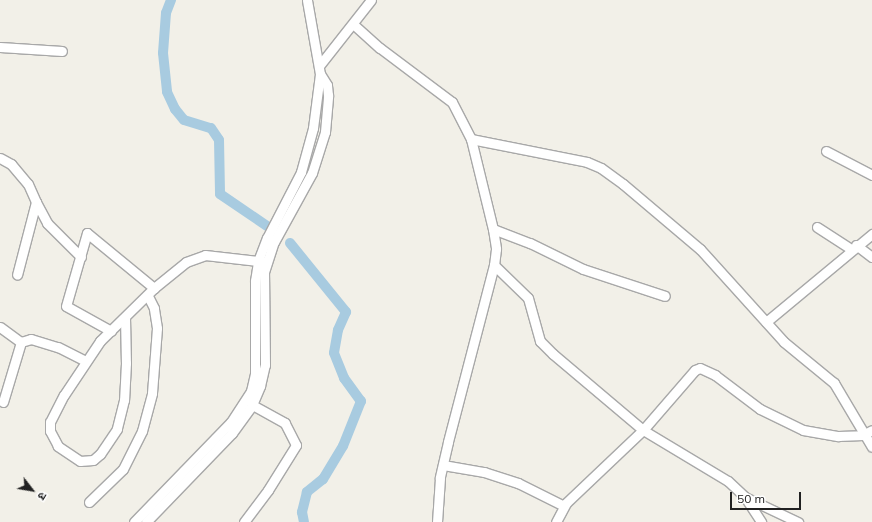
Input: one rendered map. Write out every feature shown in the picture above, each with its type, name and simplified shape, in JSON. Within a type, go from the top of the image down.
[{"type":"street","points":[[146,522],[204,465],[252,405],[264,365],[263,261],[267,238],[301,172],[313,128],[320,70],[307,0]]},
{"type":"street","points":[[320,70],[371,0]]},
{"type":"street","points":[[353,24],[380,48],[452,102],[471,139],[493,229],[496,248],[494,265],[443,465],[437,504],[437,522]]},
{"type":"street","points":[[0,48],[62,51]]},
{"type":"street","points":[[471,139],[588,162],[602,168],[700,249],[799,356],[834,383],[843,395],[863,435],[872,447]]},
{"type":"street","points":[[826,151],[872,175]]},
{"type":"street","points":[[0,158],[11,164],[28,184],[47,223],[81,256]]},
{"type":"street","points":[[17,275],[36,202]]},
{"type":"street","points":[[817,227],[872,257]]},
{"type":"street","points":[[493,229],[530,243],[583,270],[665,296]]},
{"type":"street","points":[[111,331],[66,306],[87,233],[154,288]]},
{"type":"street","points":[[766,322],[853,247],[872,234]]},
{"type":"street","points":[[125,317],[126,363],[124,400],[118,429],[100,454],[86,462],[73,457],[58,446],[50,431],[50,422],[64,395],[86,361],[111,331],[125,317],[148,296],[154,288],[186,262],[197,256],[263,261]]},
{"type":"street","points":[[134,522],[231,422],[251,390],[255,374],[255,281],[263,261]]},
{"type":"street","points":[[494,265],[528,298],[538,335],[544,345],[643,430],[699,461],[728,481],[745,497],[761,522]]},
{"type":"street","points":[[89,502],[122,469],[142,431],[152,393],[157,328],[154,308],[148,296]]},
{"type":"street","points":[[0,327],[20,342]]},
{"type":"street","points":[[20,342],[31,339],[51,345],[86,361]]},
{"type":"street","points":[[3,402],[20,342]]},
{"type":"street","points":[[556,522],[564,506],[643,430],[695,370],[700,368],[715,375],[760,409],[803,430],[838,436],[863,435],[872,430]]},
{"type":"street","points":[[244,522],[268,490],[296,445],[285,423],[252,405]]},
{"type":"street","points":[[443,465],[484,472],[518,483],[564,506]]},
{"type":"street","points":[[745,497],[798,522]]},
{"type":"waterway","points":[[171,0],[166,13],[163,53],[167,92],[175,109],[184,120],[211,128],[219,140],[220,194],[267,226]]},
{"type":"waterway","points":[[290,243],[346,312],[338,330],[334,353],[344,378],[361,401],[343,446],[323,479],[307,492],[302,512],[304,522]]}]
